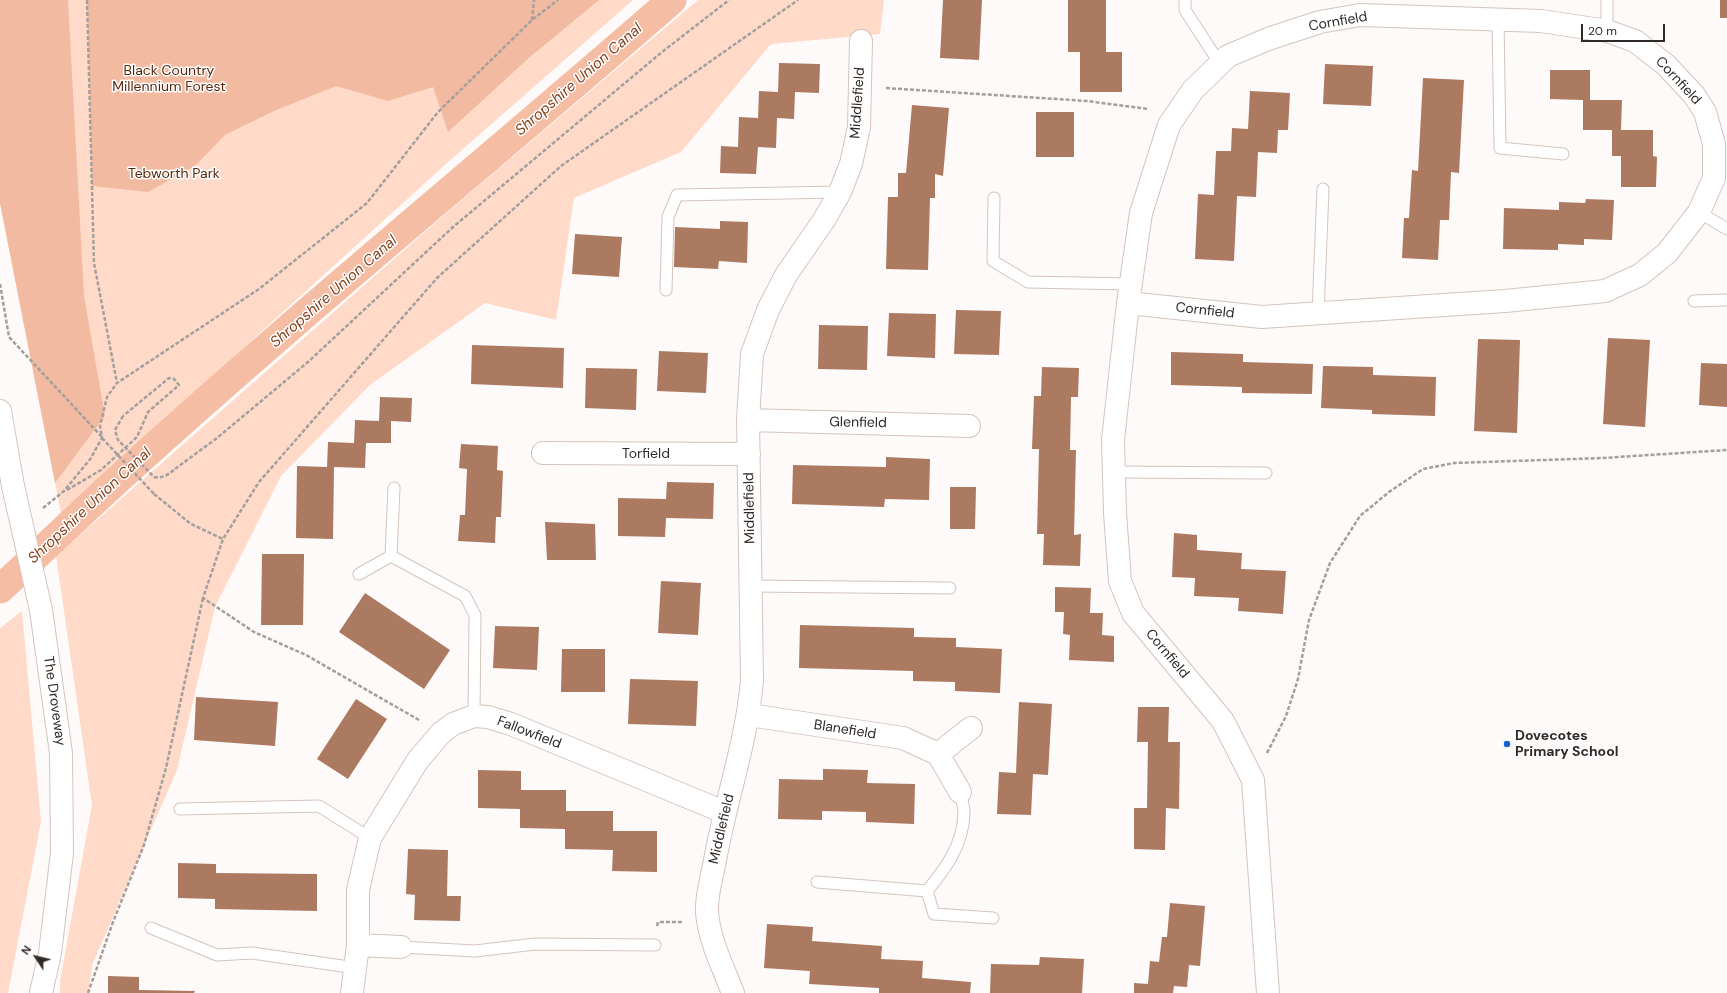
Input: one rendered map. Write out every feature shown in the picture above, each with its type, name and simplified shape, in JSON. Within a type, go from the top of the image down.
[{"type":"street","name":"Cornfield","points":[[1129,293],[1262,317],[1505,300],[1605,291],[1640,275],[1667,253],[1699,212],[1714,178],[1714,144],[1705,112],[1694,95],[1666,65],[1635,41],[1607,31],[1541,21],[1360,15],[1320,22],[1268,39],[1228,56],[1193,90],[1169,125],[1141,213],[1129,293],[1113,440],[1115,513],[1120,581],[1133,613],[1223,721],[1253,780],[1268,993]]},
{"type":"street","name":"Middlefield","points":[[733,993],[708,922],[707,911],[711,880],[724,812],[738,764],[749,715],[752,680],[748,420],[752,354],[768,310],[786,275],[840,192],[851,164],[859,127],[862,86],[861,41]]},
{"type":"street","name":"The Droveway","points":[[0,411],[13,486],[41,610],[61,753],[62,853],[50,953],[41,993]]},
{"type":"street","name":"Glenfield","points":[[748,420],[969,426]]},
{"type":"street","name":"Torfield","points":[[543,454],[749,454]]},
{"type":"street","name":"Blanefield","points":[[749,715],[903,738],[938,754]]},
{"type":"street","name":"Fallowfield","points":[[352,993],[358,945],[358,890],[370,838],[418,760],[441,733],[453,724],[474,716],[488,717],[511,724],[724,812]]},
{"type":"street","points":[[960,792],[938,754],[971,728]]},
{"type":"street","points":[[358,945],[401,947]]},
{"type":"lane","points":[[1185,0],[1185,10],[1220,64]]},
{"type":"lane","points":[[1607,0],[1607,31]]},
{"type":"lane","points":[[1498,20],[1500,148],[1563,154]]},
{"type":"lane","points":[[1318,314],[1323,189]]},
{"type":"lane","points":[[666,290],[668,217],[677,195],[840,192]]},
{"type":"lane","points":[[994,198],[993,261],[1028,282],[1129,293]]},
{"type":"lane","points":[[1699,212],[1727,229]]},
{"type":"lane","points":[[1694,301],[1727,300]]},
{"type":"lane","points":[[1114,472],[1266,473]]},
{"type":"lane","points":[[391,556],[394,488]]},
{"type":"lane","points":[[359,574],[391,556]]},
{"type":"lane","points":[[391,556],[465,596],[475,615],[474,716]]},
{"type":"lane","points":[[751,586],[950,588]]},
{"type":"lane","points":[[926,891],[947,866],[960,836],[964,812],[960,792]]},
{"type":"lane","points":[[180,809],[319,806],[370,838]]},
{"type":"lane","points":[[817,882],[926,891]]},
{"type":"lane","points":[[926,891],[934,914],[993,918]]},
{"type":"lane","points":[[151,928],[217,955],[252,953],[356,968]]},
{"type":"lane","points":[[401,947],[475,951],[535,944],[655,945]]},
{"type":"path","points":[[87,0],[94,262],[117,384]]},
{"type":"path","points":[[532,20],[534,0]]},
{"type":"path","points":[[64,491],[91,458],[102,438],[100,426],[103,411],[107,398],[117,384],[259,289],[367,203],[438,112],[532,20],[558,0]]},
{"type":"path","points":[[41,509],[64,491],[101,470],[137,437],[148,412],[179,385],[174,379],[169,378],[123,416],[115,430],[118,440],[154,477],[159,478],[166,476],[176,469],[217,438],[308,362],[453,227],[662,52],[729,0]]},
{"type":"path","points":[[88,993],[113,922],[144,845],[166,768],[203,598],[223,538],[259,482],[437,278],[561,166],[798,0]]},
{"type":"path","points":[[862,86],[1088,101],[1177,113]]},
{"type":"path","points":[[0,284],[9,337],[154,494],[191,524],[223,538]]},
{"type":"path","points":[[1253,780],[1286,716],[1298,679],[1309,620],[1330,563],[1360,516],[1394,488],[1423,469],[1454,463],[1603,458],[1727,450]]},
{"type":"path","points":[[203,598],[254,632],[306,655],[352,680],[441,733]]},
{"type":"path","points":[[655,945],[658,922],[708,922]]},
{"type":"green space","name":"Tebworth Park","points":[[0,0],[633,0],[447,163],[263,330],[62,518],[0,203]]},
{"type":"green space","name":"Black Country Millennium Forest","points":[[0,0],[68,0],[84,296],[105,416],[55,483],[0,203]]},
{"type":"green space","name":"Black Country Millennium Forest","points":[[87,0],[599,0],[531,56],[448,132],[433,87],[388,101],[336,86],[274,111],[225,135],[195,166],[148,192],[92,186]]},
{"type":"green space","points":[[698,0],[884,0],[880,34],[771,44],[681,152],[574,198],[556,320],[485,303],[370,385],[281,476],[215,607],[177,770],[93,963],[88,993],[60,993],[60,981],[92,805],[56,556],[451,209]]},
{"type":"green space","points":[[22,611],[41,822],[8,993],[0,993],[0,628]]},
{"type":"building","points":[[943,0],[982,0],[979,60],[940,58]]},
{"type":"building","points":[[1068,0],[1106,0],[1106,52],[1122,52],[1122,92],[1080,92],[1080,52],[1068,52]]},
{"type":"building","points":[[1720,0],[1727,0],[1727,18],[1720,18]]},
{"type":"building","points":[[779,63],[820,64],[819,93],[795,92],[794,119],[777,118],[776,148],[758,147],[756,174],[720,173],[721,146],[738,147],[739,117],[758,118],[759,91],[778,92]]},
{"type":"building","points":[[1325,64],[1373,66],[1371,106],[1323,104]]},
{"type":"building","points":[[1550,70],[1590,70],[1590,100],[1622,100],[1621,130],[1653,130],[1653,156],[1657,157],[1656,187],[1621,187],[1621,156],[1612,156],[1612,130],[1583,130],[1583,100],[1550,99]]},
{"type":"building","points":[[1423,78],[1464,80],[1459,173],[1451,172],[1449,220],[1440,220],[1438,260],[1402,258],[1404,218],[1409,218],[1412,170],[1418,171]]},
{"type":"building","points":[[1250,91],[1290,93],[1288,130],[1278,130],[1277,153],[1258,152],[1256,197],[1237,196],[1234,261],[1195,259],[1198,194],[1214,195],[1216,151],[1231,151],[1232,128],[1248,129]]},
{"type":"building","points":[[912,105],[949,108],[943,176],[935,174],[935,198],[930,198],[928,270],[886,269],[888,197],[898,197],[898,173],[906,173]]},
{"type":"building","points":[[1036,112],[1074,112],[1074,157],[1036,157]]},
{"type":"building","points":[[1586,199],[1614,200],[1612,240],[1584,239],[1584,245],[1558,244],[1558,250],[1503,249],[1504,208],[1559,210],[1559,202],[1585,203]]},
{"type":"building","points":[[720,221],[748,222],[747,263],[719,261],[718,269],[674,267],[675,227],[720,229]]},
{"type":"building","points":[[575,234],[622,237],[619,277],[572,274]]},
{"type":"building","points":[[956,310],[1001,311],[999,355],[954,354]]},
{"type":"building","points":[[889,313],[936,314],[935,358],[887,356]]},
{"type":"building","points":[[819,325],[868,326],[867,370],[818,369]]},
{"type":"building","points":[[1608,338],[1650,340],[1645,427],[1603,424]]},
{"type":"building","points":[[1478,339],[1520,340],[1517,433],[1474,431]]},
{"type":"building","points":[[472,345],[564,348],[563,388],[471,384]]},
{"type":"building","points":[[659,351],[708,353],[706,393],[657,391]]},
{"type":"building","points":[[1171,352],[1243,354],[1243,362],[1313,364],[1312,394],[1242,393],[1242,387],[1171,385]]},
{"type":"building","points":[[1701,363],[1727,364],[1727,407],[1699,405]]},
{"type":"building","points":[[1323,366],[1373,367],[1373,375],[1436,377],[1435,416],[1372,414],[1372,410],[1321,408]]},
{"type":"building","points":[[1042,367],[1079,368],[1078,397],[1071,397],[1070,450],[1076,450],[1074,535],[1081,534],[1080,566],[1043,565],[1044,534],[1037,534],[1039,449],[1032,449],[1034,396],[1041,396]]},
{"type":"building","points":[[586,368],[637,369],[636,410],[585,408]]},
{"type":"building","points":[[380,397],[412,398],[411,422],[391,421],[391,443],[366,443],[365,468],[334,467],[333,539],[296,538],[297,466],[327,467],[328,442],[354,443],[355,420],[379,421]]},
{"type":"building","points":[[461,444],[498,446],[497,470],[503,471],[501,517],[496,517],[495,543],[458,541],[460,515],[465,515],[467,469],[459,468]]},
{"type":"building","points":[[886,457],[930,459],[929,500],[885,499],[884,507],[792,504],[793,465],[886,467]]},
{"type":"building","points":[[667,482],[714,483],[713,519],[666,518],[665,537],[618,536],[618,498],[666,499]]},
{"type":"building","points":[[950,487],[976,487],[975,529],[950,529]]},
{"type":"building","points":[[545,522],[595,524],[596,560],[547,560]]},
{"type":"building","points":[[1174,533],[1197,535],[1197,550],[1242,553],[1241,569],[1286,571],[1283,614],[1238,611],[1239,598],[1194,596],[1195,578],[1172,577]]},
{"type":"building","points":[[262,554],[304,554],[303,625],[261,625]]},
{"type":"building","points":[[661,581],[701,583],[698,635],[658,633]]},
{"type":"building","points":[[1055,587],[1091,588],[1090,613],[1103,613],[1102,635],[1114,636],[1114,662],[1069,660],[1070,635],[1063,634],[1064,612],[1055,612]]},
{"type":"building","points":[[365,593],[450,650],[424,689],[339,632]]},
{"type":"building","points":[[800,625],[914,628],[914,637],[956,638],[956,647],[1002,649],[1000,693],[955,691],[955,682],[913,681],[913,671],[799,668]]},
{"type":"building","points":[[495,626],[539,627],[537,670],[493,668]]},
{"type":"building","points":[[562,649],[605,649],[605,692],[561,692]]},
{"type":"building","points":[[630,679],[698,681],[696,726],[628,724]]},
{"type":"building","points":[[196,697],[278,702],[275,746],[194,740]]},
{"type":"building","points":[[356,699],[387,719],[348,779],[317,759]]},
{"type":"building","points":[[1019,702],[1052,704],[1048,775],[1033,774],[1031,815],[997,814],[999,772],[1016,773]]},
{"type":"building","points":[[1138,707],[1169,707],[1168,742],[1180,742],[1179,809],[1166,808],[1165,850],[1134,849],[1134,808],[1147,808],[1148,742],[1137,742]]},
{"type":"building","points":[[823,769],[868,770],[867,783],[915,784],[914,824],[866,822],[866,812],[822,811],[822,820],[778,819],[779,779],[823,780]]},
{"type":"building","points":[[478,770],[521,771],[521,790],[566,790],[566,811],[613,811],[613,831],[657,831],[657,872],[612,871],[613,850],[565,849],[565,829],[520,828],[520,809],[478,808]]},
{"type":"building","points":[[408,849],[448,850],[447,896],[461,896],[460,921],[414,920],[415,895],[406,894]]},
{"type":"building","points":[[178,863],[216,864],[216,873],[317,874],[317,911],[215,909],[215,899],[178,898]]},
{"type":"building","points":[[1170,903],[1205,906],[1200,966],[1189,965],[1187,987],[1174,986],[1173,993],[1134,993],[1134,983],[1148,984],[1150,961],[1159,962],[1162,937],[1167,937]]},
{"type":"building","points":[[767,924],[813,927],[812,941],[882,946],[881,959],[923,961],[922,978],[971,982],[970,993],[879,993],[879,988],[809,984],[810,971],[764,968]]},
{"type":"building","points":[[1040,957],[1084,959],[1082,993],[990,993],[991,964],[1039,965]]},
{"type":"building","points":[[108,976],[139,977],[139,990],[195,991],[194,993],[108,993]]},
{"type":"waterway","name":"Shropshire Union Canal","points":[[0,589],[125,473],[260,353],[672,0]]},
{"type":"place","name":"Dovecotes Primary School","points":[[1507,744]]}]
